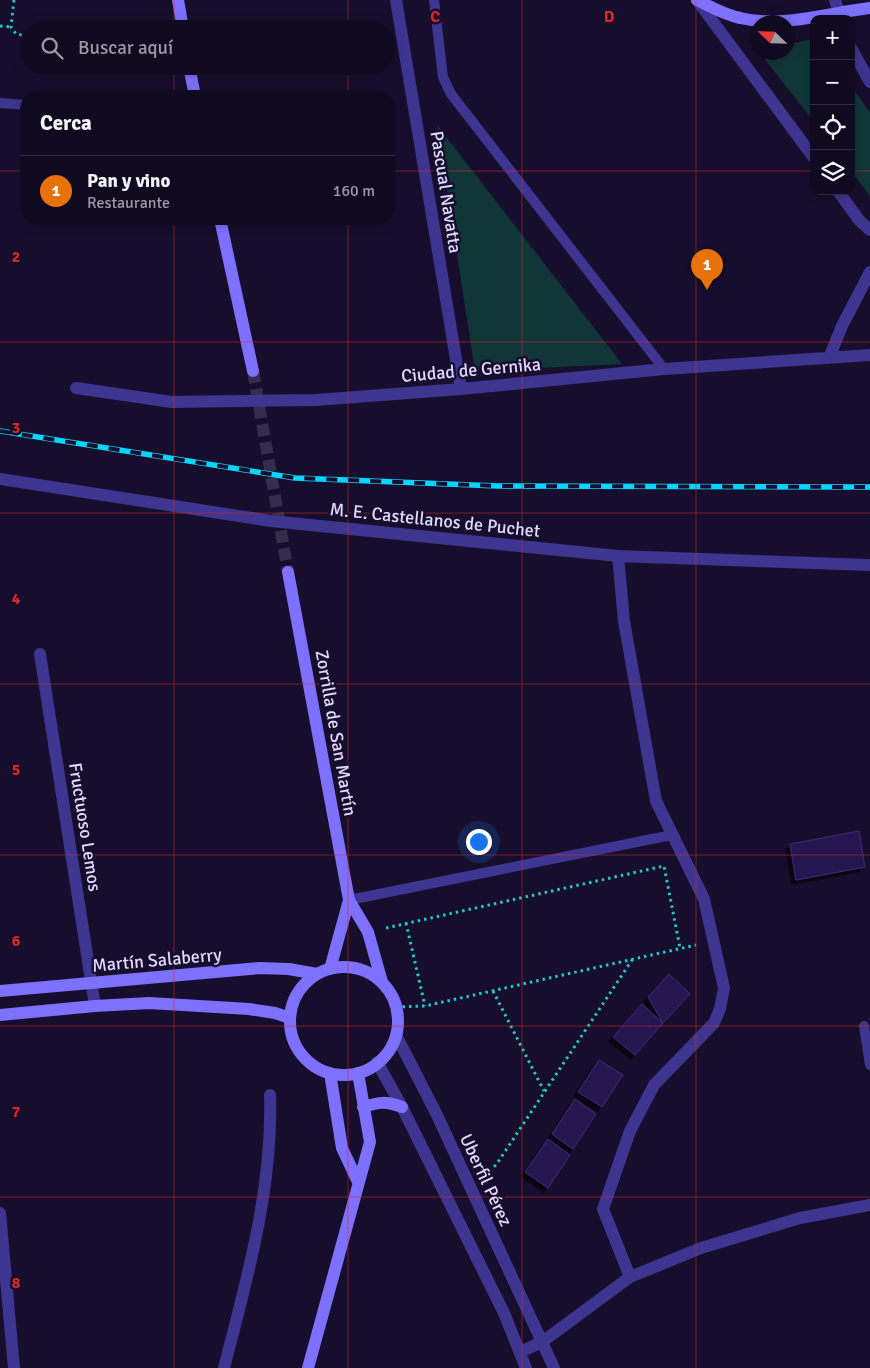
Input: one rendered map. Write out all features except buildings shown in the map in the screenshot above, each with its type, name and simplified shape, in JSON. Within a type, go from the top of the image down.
[{"type":"street","points":[[178,0],[181,20]]},
{"type":"street","name":"Pascual Navatta","points":[[396,0],[461,389]]},
{"type":"street","points":[[697,0],[726,14],[741,18],[780,21],[808,18],[838,10],[870,8]]},
{"type":"street","points":[[697,0],[810,153]]},
{"type":"street","points":[[855,55],[870,82]]},
{"type":"street","points":[[191,75],[194,90]]},
{"type":"street","points":[[841,195],[859,220],[870,230]]},
{"type":"street","points":[[221,225],[253,371]]},
{"type":"street","points":[[830,358],[842,326],[870,272]]},
{"type":"street","name":"Ciudad de Gernika","points":[[76,388],[172,402],[316,400],[461,389],[664,369],[870,355]]},
{"type":"street","name":"M. E. Castellanos de Puchet","points":[[0,479],[271,521],[618,556],[870,565]]},
{"type":"street","points":[[618,556],[624,621],[656,801],[704,899],[724,988],[720,1009],[714,1023],[654,1085],[630,1131],[603,1209],[630,1277]]},
{"type":"street","name":"Zorrilla de San Martín","points":[[288,572],[349,900],[368,932],[382,982]]},
{"type":"street","name":"Fructuoso Lemos","points":[[40,654],[95,1006]]},
{"type":"street","name":"Zorrilla de San Martín","points":[[330,969],[349,900]]},
{"type":"street","points":[[344,967],[358,969],[371,974],[382,982],[396,1007],[398,1021],[396,1035],[390,1048],[382,1059],[371,1068],[358,1073],[344,1075],[330,1073],[317,1068],[306,1060],[292,1035],[290,1018],[297,994],[317,974],[330,969],[344,967]]},
{"type":"street","name":"Martín Salaberry","points":[[0,992],[260,968],[289,969],[317,974]]},
{"type":"street","points":[[0,1015],[149,1003],[249,1009],[275,1013],[290,1018]]},
{"type":"street","name":"Uberfil Pérez","points":[[396,1035],[437,1115],[554,1368]]},
{"type":"street","points":[[377,1062],[402,1107],[504,1313],[526,1368]]},
{"type":"street","points":[[330,1073],[342,1148],[358,1182]]},
{"type":"street","points":[[308,1368],[370,1142],[358,1073]]},
{"type":"street","points":[[224,1368],[254,1253],[267,1166],[270,1095]]},
{"type":"street","points":[[363,1107],[379,1102],[388,1102],[402,1107]]},
{"type":"street","points":[[520,1352],[542,1342],[630,1277],[701,1248],[800,1218],[870,1205]]},
{"type":"street","points":[[0,1213],[14,1368]]},
{"type":"lane","points":[[434,0],[443,77],[451,94],[664,369]]},
{"type":"lane","points":[[0,103],[20,105]]},
{"type":"lane","points":[[349,900],[672,835]]},
{"type":"lane","points":[[864,1026],[870,1065]]},
{"type":"path","points":[[14,0],[11,27],[16,34],[20,35]]},
{"type":"path","points":[[0,26],[11,27]]},
{"type":"path","points":[[368,932],[664,866],[680,948]]},
{"type":"path","points":[[406,923],[425,1006]]},
{"type":"path","points":[[396,1007],[425,1006],[713,940]]},
{"type":"path","points":[[473,1192],[498,1162],[632,960]]},
{"type":"path","points":[[493,991],[544,1092]]},
{"type":"green space","points":[[810,40],[810,117],[765,60],[795,60],[795,43]]},
{"type":"green space","points":[[855,91],[870,112],[870,196],[855,176]]},
{"type":"green space","points":[[437,125],[622,364],[475,371]]},
{"type":"tunnel","points":[[253,371],[288,572]]},
{"type":"railway","points":[[0,431],[295,478],[498,486],[870,487]]},
{"type":"place","name":"Pan y vino","points":[[707,290]]}]
